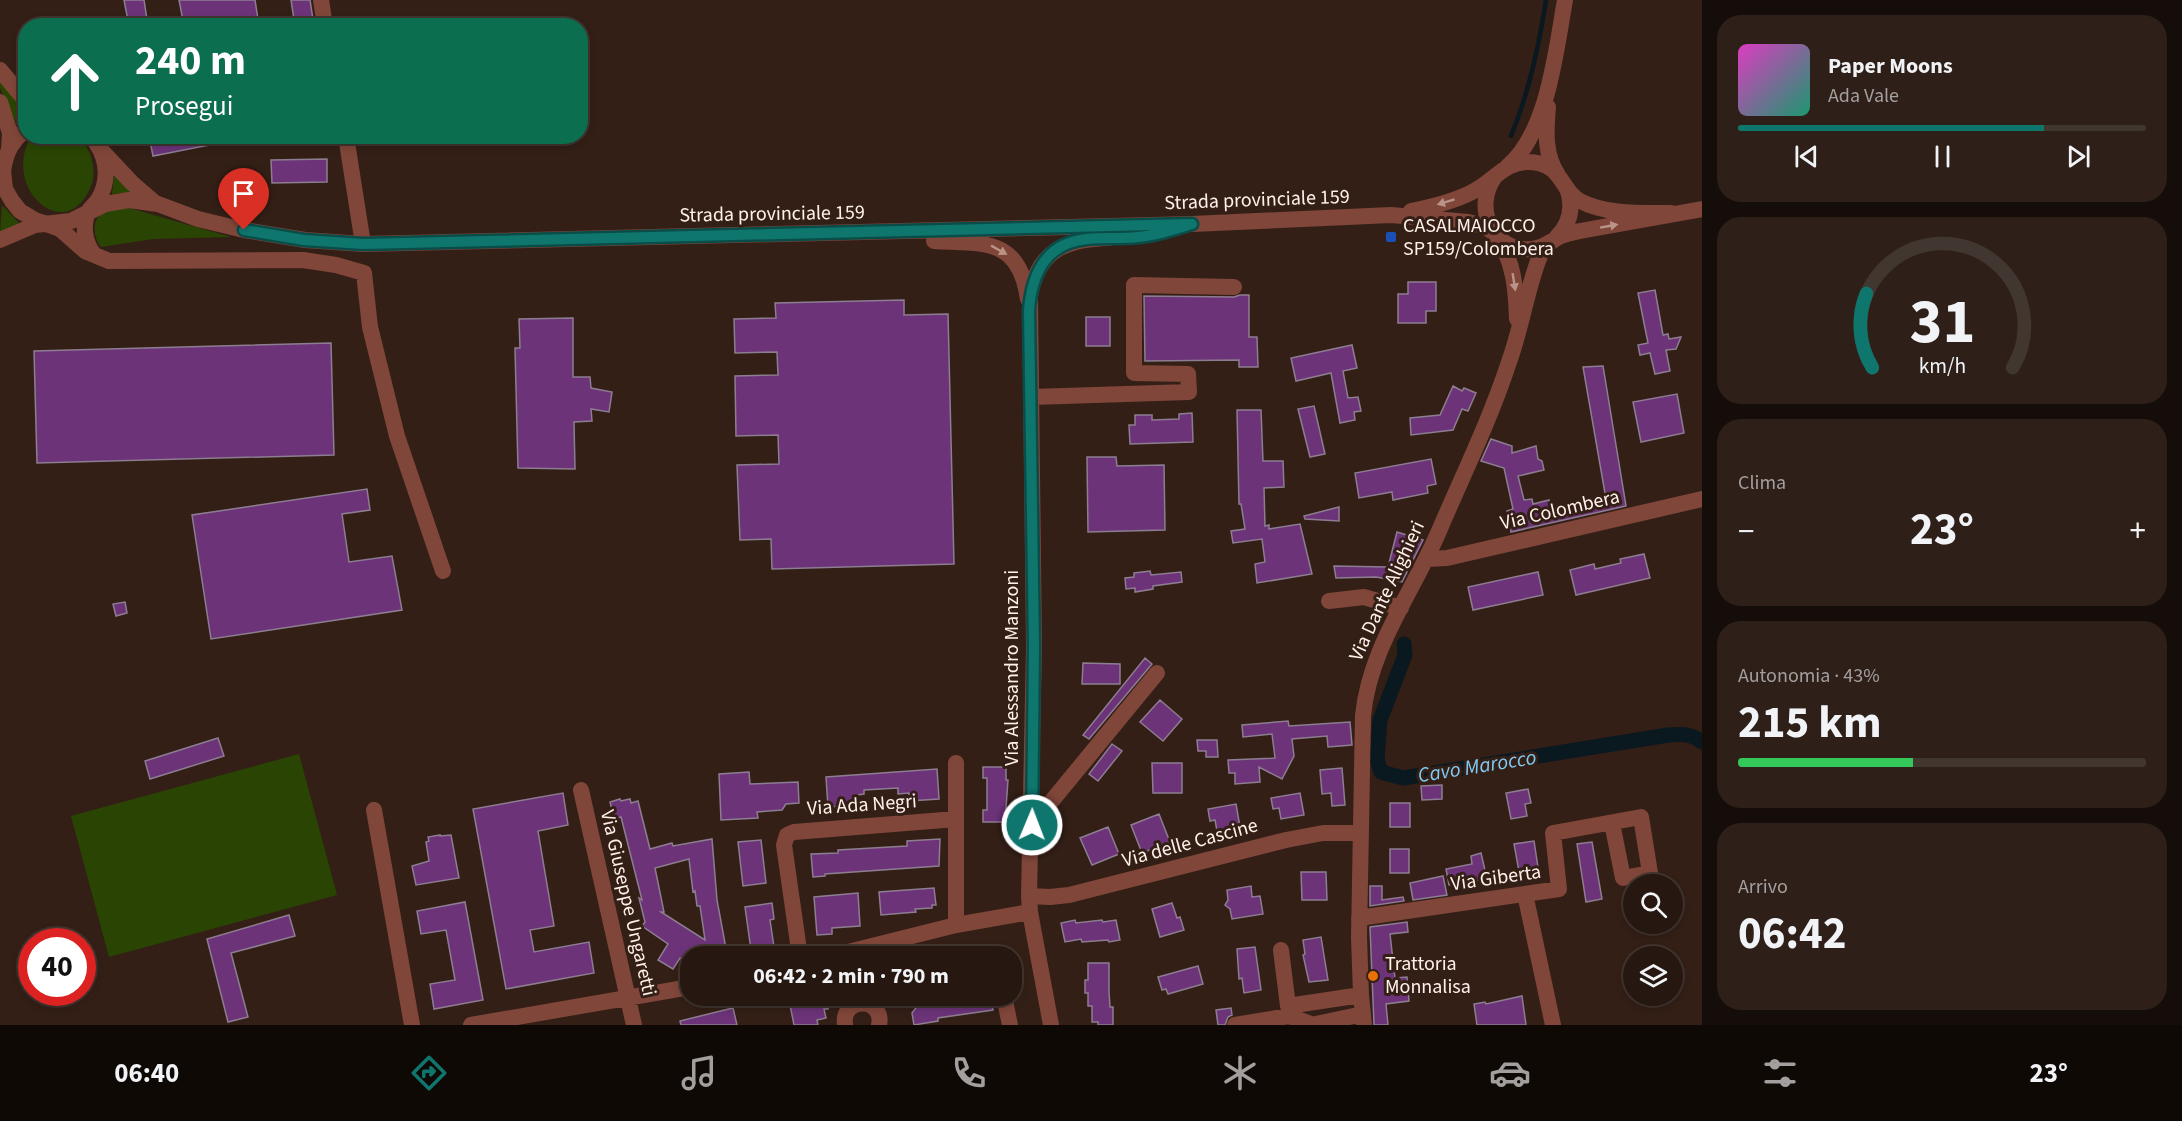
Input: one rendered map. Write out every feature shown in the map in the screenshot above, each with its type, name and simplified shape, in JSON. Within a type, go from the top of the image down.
[{"type":"street","points":[[321,0],[324,18]]},
{"type":"street","points":[[1552,242],[1564,230],[1570,215],[1570,198],[1551,160],[1548,147],[1549,88],[1565,0]]},
{"type":"street","points":[[0,70],[18,91]]},
{"type":"street","points":[[1495,234],[1487,220],[1484,201],[1487,189],[1516,159],[1525,146],[1549,88]]},
{"type":"street","points":[[0,102],[10,132],[9,149],[0,189]]},
{"type":"street","points":[[9,149],[18,139]]},
{"type":"street","name":"Strada provinciale 159","points":[[88,212],[99,198],[105,177],[104,159],[95,144]]},
{"type":"street","name":"Strada provinciale 159","points":[[97,144],[132,183],[158,204]]},
{"type":"street","points":[[347,144],[363,244]]},
{"type":"street","name":"Strada provinciale 159","points":[[1391,215],[1458,198],[1482,187],[1501,172],[1519,163],[1537,163],[1550,168],[1578,200],[1596,207],[1624,212],[1671,213]]},
{"type":"street","points":[[3,170],[5,189],[16,207],[32,219],[60,229],[85,251],[109,261],[303,260],[336,265],[364,273],[370,327],[397,436],[443,571]]},
{"type":"street","name":"Strada provinciale 159","points":[[0,240],[28,227],[70,222],[99,206],[120,200],[138,200],[158,204],[198,219],[244,230],[304,240],[363,244],[1192,224],[1391,215],[1468,222],[1486,227],[1509,244],[1524,249],[1539,248],[1565,235],[1580,231],[1702,208]]},
{"type":"street","points":[[88,212],[86,235],[95,256]]},
{"type":"street","points":[[1029,310],[1032,285],[1040,266],[1053,252],[1069,242],[1088,238],[1148,236],[1192,224]]},
{"type":"street","points":[[902,232],[929,241],[979,242],[1004,251],[1021,273],[1029,310]]},
{"type":"street","name":"Via Dante Alighieri","points":[[1495,234],[1506,252],[1513,274],[1518,332]]},
{"type":"street","name":"Via Dante Alighieri","points":[[1364,1019],[1361,995],[1359,918],[1364,699],[1375,662],[1427,559],[1509,365],[1538,261],[1544,248],[1552,242]]},
{"type":"street","points":[[1032,397],[1189,392],[1188,374],[1134,373],[1134,285],[1234,287]]},
{"type":"street","name":"Via Alessandro Manzoni","points":[[1029,310],[1034,618],[1030,904],[1051,1025]]},
{"type":"street","name":"Via Colombera","points":[[1427,559],[1447,558],[1702,499]]},
{"type":"street","points":[[1329,601],[1364,597],[1401,608]]},
{"type":"street","points":[[1032,825],[1156,673]]},
{"type":"street","points":[[956,763],[956,925]]},
{"type":"street","name":"Via Giuseppe Ungaretti","points":[[581,790],[634,1025]]},
{"type":"street","points":[[375,810],[412,1025]]},
{"type":"street","name":"Via Ada Negri","points":[[798,946],[784,845],[787,835],[794,832],[956,819]]},
{"type":"street","name":"Via Giberta","points":[[1359,918],[1559,889],[1553,833],[1612,823]]},
{"type":"street","name":"Via delle Cascine","points":[[893,946],[1050,897],[1069,895],[1286,840],[1323,833],[1361,833]]},
{"type":"street","points":[[1525,894],[1553,1025]]},
{"type":"street","points":[[1281,950],[1288,1006],[1361,995]]},
{"type":"street","points":[[471,1025],[680,989]]},
{"type":"street","points":[[845,1025],[846,1013],[852,1006]]},
{"type":"street","points":[[872,1006],[877,1010],[879,1025]]},
{"type":"street","points":[[1006,1006],[1010,1025]]},
{"type":"street","points":[[1235,1025],[1288,1016],[1311,1025],[1364,1019]]},
{"type":"green space","points":[[0,80],[18,101],[17,125],[0,88]]},
{"type":"green space","points":[[29,144],[85,144],[91,156],[94,170],[92,183],[82,202],[68,211],[54,211],[41,204],[31,192],[24,175],[24,157]]},
{"type":"green space","points":[[114,175],[136,192],[112,194]]},
{"type":"green space","points":[[2,205],[19,223],[0,233]]},
{"type":"green space","points":[[129,208],[231,237],[153,239],[101,247],[95,233],[97,219],[107,211]]},
{"type":"green space","points":[[299,754],[337,895],[109,957],[71,816]]},
{"type":"building","points":[[124,0],[144,0],[147,18],[127,18]]},
{"type":"building","points":[[179,0],[255,0],[258,18],[182,18]]},
{"type":"building","points":[[291,0],[310,0],[313,18],[294,18]]},
{"type":"building","points":[[151,144],[215,144],[153,156]]},
{"type":"building","points":[[327,159],[327,182],[272,183],[271,160]]},
{"type":"building","points":[[1408,282],[1436,282],[1436,311],[1426,311],[1426,323],[1398,323],[1398,294],[1408,294]]},
{"type":"building","points":[[1655,290],[1663,335],[1668,334],[1669,339],[1681,337],[1676,349],[1666,350],[1670,371],[1655,374],[1650,353],[1640,355],[1638,345],[1648,343],[1638,293]]},
{"type":"building","points":[[1249,295],[1249,337],[1257,337],[1258,367],[1239,367],[1239,360],[1145,361],[1144,296],[1234,297]]},
{"type":"building","points":[[904,300],[904,315],[948,314],[954,564],[772,569],[771,539],[740,540],[737,465],[779,464],[778,435],[736,436],[735,376],[778,375],[777,352],[735,353],[734,319],[776,318],[775,303]]},
{"type":"building","points":[[1086,317],[1110,317],[1110,346],[1086,346]]},
{"type":"building","points":[[573,318],[573,377],[590,377],[591,388],[612,392],[609,412],[591,409],[592,421],[574,422],[575,469],[518,468],[515,348],[520,348],[519,319]]},
{"type":"building","points":[[331,343],[334,455],[37,463],[34,351]]},
{"type":"building","points":[[1352,345],[1357,368],[1343,371],[1348,398],[1358,397],[1361,411],[1354,412],[1355,420],[1340,423],[1331,373],[1296,381],[1291,358]]},
{"type":"building","points":[[1603,366],[1626,506],[1511,532],[1507,511],[1513,509],[1504,468],[1481,461],[1491,439],[1512,446],[1512,453],[1536,446],[1538,459],[1542,461],[1544,470],[1518,476],[1524,500],[1532,499],[1533,504],[1549,500],[1552,510],[1606,499],[1583,367]]},
{"type":"building","points":[[1453,386],[1462,391],[1464,388],[1476,393],[1468,411],[1462,409],[1453,430],[1411,435],[1410,418],[1440,415]]},
{"type":"building","points":[[1677,394],[1684,433],[1641,442],[1633,402]]},
{"type":"building","points":[[1314,406],[1325,454],[1310,457],[1298,409]]},
{"type":"building","points":[[1237,410],[1261,410],[1263,461],[1283,461],[1284,487],[1264,488],[1265,526],[1269,525],[1269,529],[1300,524],[1312,574],[1257,583],[1255,564],[1265,562],[1262,539],[1233,543],[1231,531],[1245,529],[1241,504],[1239,504]]},
{"type":"building","points":[[1192,413],[1193,442],[1130,444],[1129,425],[1135,425],[1135,415],[1152,415],[1152,420],[1179,419],[1179,414]]},
{"type":"building","points":[[1087,457],[1116,457],[1117,466],[1164,465],[1165,530],[1088,532]]},
{"type":"building","points":[[1431,459],[1436,484],[1427,486],[1428,493],[1393,500],[1392,492],[1359,498],[1355,473]]},
{"type":"building","points":[[367,489],[370,510],[342,514],[349,562],[392,556],[402,610],[211,639],[192,515]]},
{"type":"building","points":[[1339,507],[1339,521],[1305,519],[1304,516]]},
{"type":"building","points":[[1397,532],[1423,540],[1402,582],[1376,577],[1336,578],[1334,566],[1388,567]]},
{"type":"building","points":[[1644,554],[1650,578],[1576,595],[1570,570],[1594,564],[1595,569],[1621,563],[1620,559]]},
{"type":"building","points":[[1150,571],[1151,575],[1181,572],[1182,582],[1153,586],[1153,589],[1135,592],[1135,588],[1126,589],[1125,578],[1134,577],[1134,573]]},
{"type":"building","points":[[1538,572],[1543,595],[1473,610],[1468,587]]},
{"type":"building","points":[[125,602],[127,613],[116,616],[113,604]]},
{"type":"building","points":[[1145,658],[1152,664],[1089,739],[1083,735]]},
{"type":"building","points":[[1083,663],[1120,664],[1120,684],[1082,684]]},
{"type":"building","points":[[1160,700],[1182,719],[1163,741],[1140,722]]},
{"type":"building","points":[[1288,721],[1289,726],[1350,722],[1352,745],[1328,747],[1327,736],[1292,739],[1294,756],[1282,779],[1259,767],[1260,782],[1235,784],[1235,773],[1229,773],[1228,760],[1275,758],[1272,734],[1243,737],[1242,725]]},
{"type":"building","points":[[218,738],[224,756],[150,779],[145,761]]},
{"type":"building","points":[[1197,740],[1217,740],[1218,757],[1206,757],[1206,751],[1198,751]]},
{"type":"building","points":[[1112,744],[1122,751],[1098,781],[1089,774]]},
{"type":"building","points":[[1152,763],[1182,763],[1182,793],[1153,793]]},
{"type":"building","points":[[983,767],[1006,767],[1006,780],[1008,780],[1005,822],[983,822],[983,810],[987,810],[987,778],[983,778]]},
{"type":"building","points":[[1342,768],[1345,805],[1332,806],[1331,793],[1322,794],[1320,770]]},
{"type":"building","points":[[937,769],[939,799],[909,801],[909,793],[898,794],[898,788],[864,790],[864,794],[857,795],[858,805],[828,807],[826,777]]},
{"type":"building","points":[[749,772],[750,784],[798,782],[799,803],[786,804],[782,810],[757,812],[758,818],[721,820],[719,774]]},
{"type":"building","points":[[1442,785],[1442,799],[1422,800],[1421,786]]},
{"type":"building","points":[[1528,789],[1531,803],[1525,804],[1527,816],[1511,819],[1506,793]]},
{"type":"building","points":[[563,793],[568,825],[538,831],[554,926],[530,930],[534,952],[589,942],[594,973],[506,989],[473,809]]},
{"type":"building","points":[[1300,793],[1304,815],[1281,819],[1279,808],[1273,809],[1271,798]]},
{"type":"building","points":[[630,799],[631,803],[638,801],[650,849],[672,843],[673,846],[712,839],[717,900],[725,943],[723,946],[680,946],[680,958],[673,969],[658,960],[668,944],[642,926],[645,922],[639,898],[642,900],[621,817],[614,819],[610,802]],"holes":[[[689,859],[693,892],[695,891],[697,906],[700,906],[705,940],[661,912],[664,912],[655,868]]]},
{"type":"building","points":[[1390,803],[1410,803],[1410,827],[1390,827]]},
{"type":"building","points":[[1236,804],[1240,827],[1217,831],[1215,820],[1210,821],[1208,809]]},
{"type":"building","points":[[1159,814],[1170,842],[1142,853],[1131,825]]},
{"type":"building","points":[[1108,827],[1119,854],[1092,865],[1080,838]]},
{"type":"building","points":[[451,835],[459,878],[416,885],[412,866],[429,861],[426,842],[429,841],[428,837]]},
{"type":"building","points":[[940,839],[939,866],[825,874],[825,876],[813,877],[811,854],[907,846],[907,841]]},
{"type":"building","points":[[761,840],[766,883],[743,886],[738,842]]},
{"type":"building","points":[[1534,841],[1539,874],[1520,877],[1514,844]]},
{"type":"building","points":[[1592,842],[1602,899],[1586,902],[1577,844]]},
{"type":"building","points":[[1390,849],[1409,849],[1409,873],[1390,873]]},
{"type":"building","points":[[1481,853],[1487,879],[1449,885],[1446,869],[1472,864],[1471,856]]},
{"type":"building","points":[[1301,872],[1326,872],[1327,900],[1302,900]]},
{"type":"building","points":[[1443,876],[1447,895],[1413,900],[1410,883]]},
{"type":"building","points":[[1251,886],[1252,897],[1260,896],[1263,914],[1232,919],[1230,909],[1225,905],[1228,900],[1227,890]]},
{"type":"building","points":[[1370,886],[1382,886],[1382,900],[1403,897],[1404,901],[1370,906]]},
{"type":"building","points":[[934,888],[936,905],[932,905],[932,908],[881,915],[879,892]]},
{"type":"building","points":[[858,893],[860,926],[832,928],[832,934],[817,935],[814,897]]},
{"type":"building","points":[[465,902],[483,1000],[434,1009],[430,984],[455,980],[446,930],[421,934],[417,911]]},
{"type":"building","points":[[772,903],[774,919],[770,920],[774,946],[750,946],[745,907]]},
{"type":"building","points":[[1172,903],[1184,930],[1160,937],[1152,909]]},
{"type":"building","points":[[289,915],[295,936],[231,953],[248,1017],[228,1022],[207,939]]},
{"type":"building","points":[[1075,920],[1076,923],[1116,920],[1120,940],[1082,942],[1081,939],[1065,942],[1061,923]]},
{"type":"building","points":[[1407,922],[1408,932],[1390,934],[1395,978],[1407,977],[1409,1001],[1386,1004],[1388,1025],[1374,1025],[1370,927]]},
{"type":"building","points":[[1321,937],[1328,980],[1309,982],[1303,955],[1305,954],[1303,940]]},
{"type":"building","points":[[1255,947],[1261,990],[1244,993],[1242,978],[1239,979],[1237,949]]},
{"type":"building","points":[[1088,963],[1109,963],[1109,992],[1110,1007],[1113,1007],[1113,1025],[1098,1025],[1098,1022],[1092,1022],[1092,1006],[1088,1006],[1088,993],[1085,993]]},
{"type":"building","points":[[1198,966],[1203,984],[1168,994],[1166,989],[1162,990],[1158,977]]},
{"type":"building","points":[[1522,996],[1526,1025],[1477,1025],[1474,1004],[1485,1002],[1486,1004]]},
{"type":"building","points":[[790,1006],[827,1006],[828,1009],[824,1009],[826,1018],[817,1020],[818,1025],[794,1025]]},
{"type":"building","points":[[917,1006],[992,1006],[993,1010],[938,1018],[938,1021],[914,1025],[912,1013]]},
{"type":"building","points":[[733,1008],[737,1025],[681,1025],[680,1021]]},
{"type":"building","points":[[1231,1008],[1232,1015],[1228,1017],[1225,1025],[1218,1025],[1216,1010]]},
{"type":"waterway","points":[[1511,136],[1533,69],[1546,0]]},
{"type":"waterway","name":"Cavo Marocco","points":[[1404,644],[1405,655],[1380,720],[1377,759],[1381,772],[1403,778],[1668,735],[1682,734],[1702,742]]},
{"type":"place","name":"CASALMAIOCCO SP159/Colombera","points":[[1391,237]]},
{"type":"place","name":"Trattoria Monnalisa","points":[[1373,976]]},
{"type":"route","points":[[244,230],[304,240],[363,244],[1192,224],[1148,236],[1088,238],[1069,242],[1046,259],[1040,266],[1032,285],[1029,310],[1034,647],[1032,825]]}]
